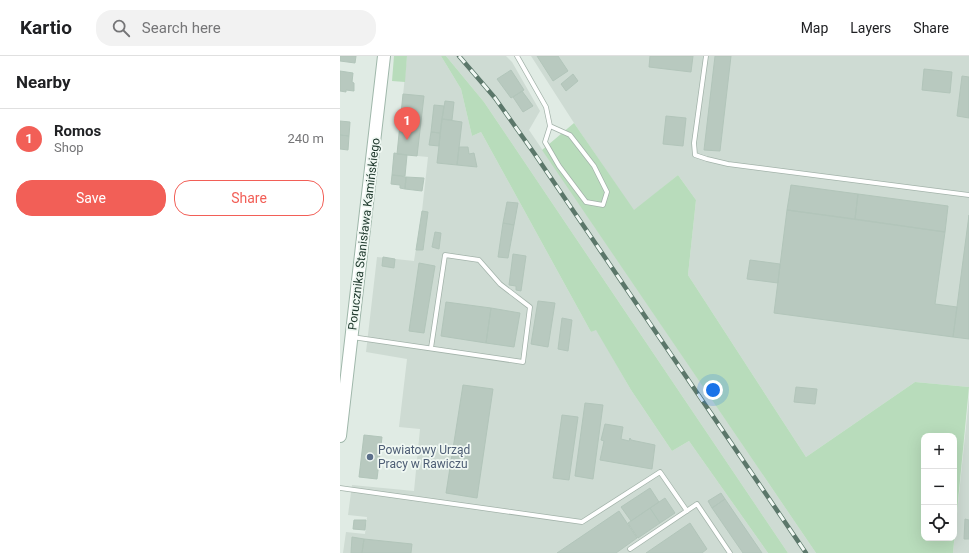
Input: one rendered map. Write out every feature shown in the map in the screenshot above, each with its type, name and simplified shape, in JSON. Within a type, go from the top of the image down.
[{"type":"street","name":"Porucznika Stanisława Kamińskiego","points":[[340,436],[384,56]]},
{"type":"lane","points":[[517,56],[546,107],[550,126],[545,142],[559,166],[586,202],[603,205],[606,192],[594,166],[570,135],[550,126]]},
{"type":"lane","points":[[706,56],[694,143],[695,155],[728,164],[969,195]]},
{"type":"lane","points":[[352,337],[523,362],[530,307],[500,284],[479,260],[445,255],[431,348]]},
{"type":"lane","points":[[340,488],[582,522],[660,472],[687,511]]},
{"type":"lane","points":[[630,549],[697,504],[730,553]]},
{"type":"shaded area","points":[[407,56],[441,56],[461,89],[472,136],[481,132],[591,332],[596,329],[631,390],[672,451],[689,441],[768,553],[343,553],[346,532],[365,534],[367,517],[348,515],[352,485],[414,491],[420,429],[399,427],[407,359],[366,352],[377,257],[414,261],[422,211],[428,157],[397,154]]},
{"type":"shaded area","points":[[446,56],[506,56],[512,62],[540,111],[529,130],[816,553],[788,553],[484,102]]},
{"type":"shaded area","points":[[531,56],[969,56],[969,387],[915,382],[806,457],[688,275],[696,200],[678,175],[634,211],[574,123]]},
{"type":"shaded area","points":[[969,397],[969,553],[953,553],[954,541],[957,541],[957,514]]},
{"type":"green space","points":[[394,56],[407,56],[405,82],[392,81]]},
{"type":"green space","points":[[441,56],[446,56],[484,102],[788,553],[768,553],[689,441],[672,451],[631,390],[596,330],[591,332],[481,132],[472,136],[461,89]]},
{"type":"green space","points":[[574,123],[634,210],[678,175],[696,200],[688,275],[806,457],[915,382],[969,387],[957,512],[957,433],[921,433],[921,541],[954,541],[953,553],[816,553],[542,150]]},
{"type":"building","points":[[340,56],[356,56],[355,63],[340,61]]},
{"type":"building","points":[[537,56],[558,56],[568,71],[553,81]]},
{"type":"building","points":[[650,56],[693,56],[691,72],[649,67]]},
{"type":"building","points":[[715,56],[731,56],[720,151],[704,150]]},
{"type":"building","points":[[924,69],[952,72],[950,93],[922,90]]},
{"type":"building","points":[[511,70],[524,90],[511,98],[497,79]]},
{"type":"building","points":[[340,71],[353,73],[352,82],[354,83],[354,91],[340,91]]},
{"type":"building","points":[[573,74],[578,81],[566,91],[561,84]]},
{"type":"building","points":[[962,76],[969,77],[969,118],[957,116]]},
{"type":"building","points":[[522,91],[533,106],[523,112],[513,97]]},
{"type":"building","points":[[403,94],[424,96],[417,156],[397,154]]},
{"type":"building","points":[[445,101],[454,102],[452,120],[442,119]]},
{"type":"building","points":[[434,105],[444,106],[440,133],[431,132]]},
{"type":"building","points":[[666,116],[686,118],[683,146],[663,144]]},
{"type":"building","points":[[442,119],[462,122],[457,165],[437,163]]},
{"type":"building","points":[[340,121],[350,122],[349,136],[340,135]]},
{"type":"building","points":[[431,132],[440,133],[439,146],[429,145]]},
{"type":"building","points":[[340,135],[349,136],[348,150],[340,149]]},
{"type":"building","points":[[459,147],[468,147],[469,154],[474,153],[477,167],[457,165]]},
{"type":"building","points":[[394,153],[407,155],[405,176],[392,175]]},
{"type":"building","points":[[392,175],[406,177],[405,189],[400,188],[400,185],[391,184]]},
{"type":"building","points":[[406,177],[424,178],[422,191],[405,189]]},
{"type":"building","points":[[791,185],[858,194],[855,219],[787,210]]},
{"type":"building","points":[[858,194],[948,206],[945,232],[855,219]]},
{"type":"building","points":[[507,202],[518,203],[514,225],[503,223]]},
{"type":"building","points":[[787,210],[945,232],[935,304],[957,307],[953,337],[774,313]]},
{"type":"building","points":[[422,211],[428,212],[423,250],[416,250]]},
{"type":"building","points":[[969,215],[969,339],[953,337]]},
{"type":"building","points":[[503,223],[514,225],[508,258],[498,257]]},
{"type":"building","points":[[435,232],[441,233],[439,249],[432,247]]},
{"type":"building","points":[[513,254],[526,256],[521,291],[516,290],[516,286],[509,285]]},
{"type":"building","points":[[383,257],[395,259],[394,268],[382,266]]},
{"type":"building","points":[[750,260],[780,264],[778,283],[747,279]]},
{"type":"building","points":[[419,263],[435,266],[424,333],[409,331]]},
{"type":"building","points":[[538,301],[555,303],[548,347],[531,344]]},
{"type":"building","points":[[446,302],[491,308],[486,343],[441,336]]},
{"type":"building","points":[[491,308],[520,313],[514,347],[486,343]]},
{"type":"building","points":[[562,318],[572,320],[568,351],[558,349]]},
{"type":"building","points":[[463,385],[493,389],[477,498],[446,493]]},
{"type":"building","points":[[796,387],[817,389],[815,404],[794,402]]},
{"type":"building","points":[[585,403],[603,405],[593,479],[575,476]]},
{"type":"building","points":[[562,415],[578,417],[569,480],[553,478]]},
{"type":"building","points":[[605,424],[623,427],[621,439],[629,441],[630,438],[631,440],[655,445],[652,469],[600,460],[604,441],[601,440]]},
{"type":"building","name":"Powiatowy Urząd Pracy w Rawiczu","points":[[364,435],[382,437],[377,479],[359,477]]},
{"type":"building","points":[[650,488],[659,502],[631,521],[621,507]]},
{"type":"building","points":[[721,493],[725,499],[712,508],[708,501]]},
{"type":"building","points":[[665,498],[675,513],[660,523],[650,508]]},
{"type":"building","points":[[725,499],[762,553],[743,553],[712,508]]},
{"type":"building","points":[[650,508],[660,523],[638,538],[628,523]]},
{"type":"building","points":[[619,511],[637,538],[616,553],[557,553]]},
{"type":"building","points":[[965,519],[969,520],[969,539],[964,539]]},
{"type":"building","points":[[354,520],[366,520],[365,530],[353,529]]},
{"type":"building","points":[[690,523],[707,549],[702,553],[646,553]]},
{"type":"building","points":[[352,537],[364,539],[362,553],[351,553]]},
{"type":"building","points":[[364,539],[412,544],[411,553],[362,553]]},
{"type":"railway","points":[[459,56],[495,98],[534,153],[806,553]]},
{"type":"place","name":"Romos","points":[[407,140]]},
{"type":"place","name":"Powiatowy Urząd Pracy w Rawiczu","points":[[370,457]]}]
